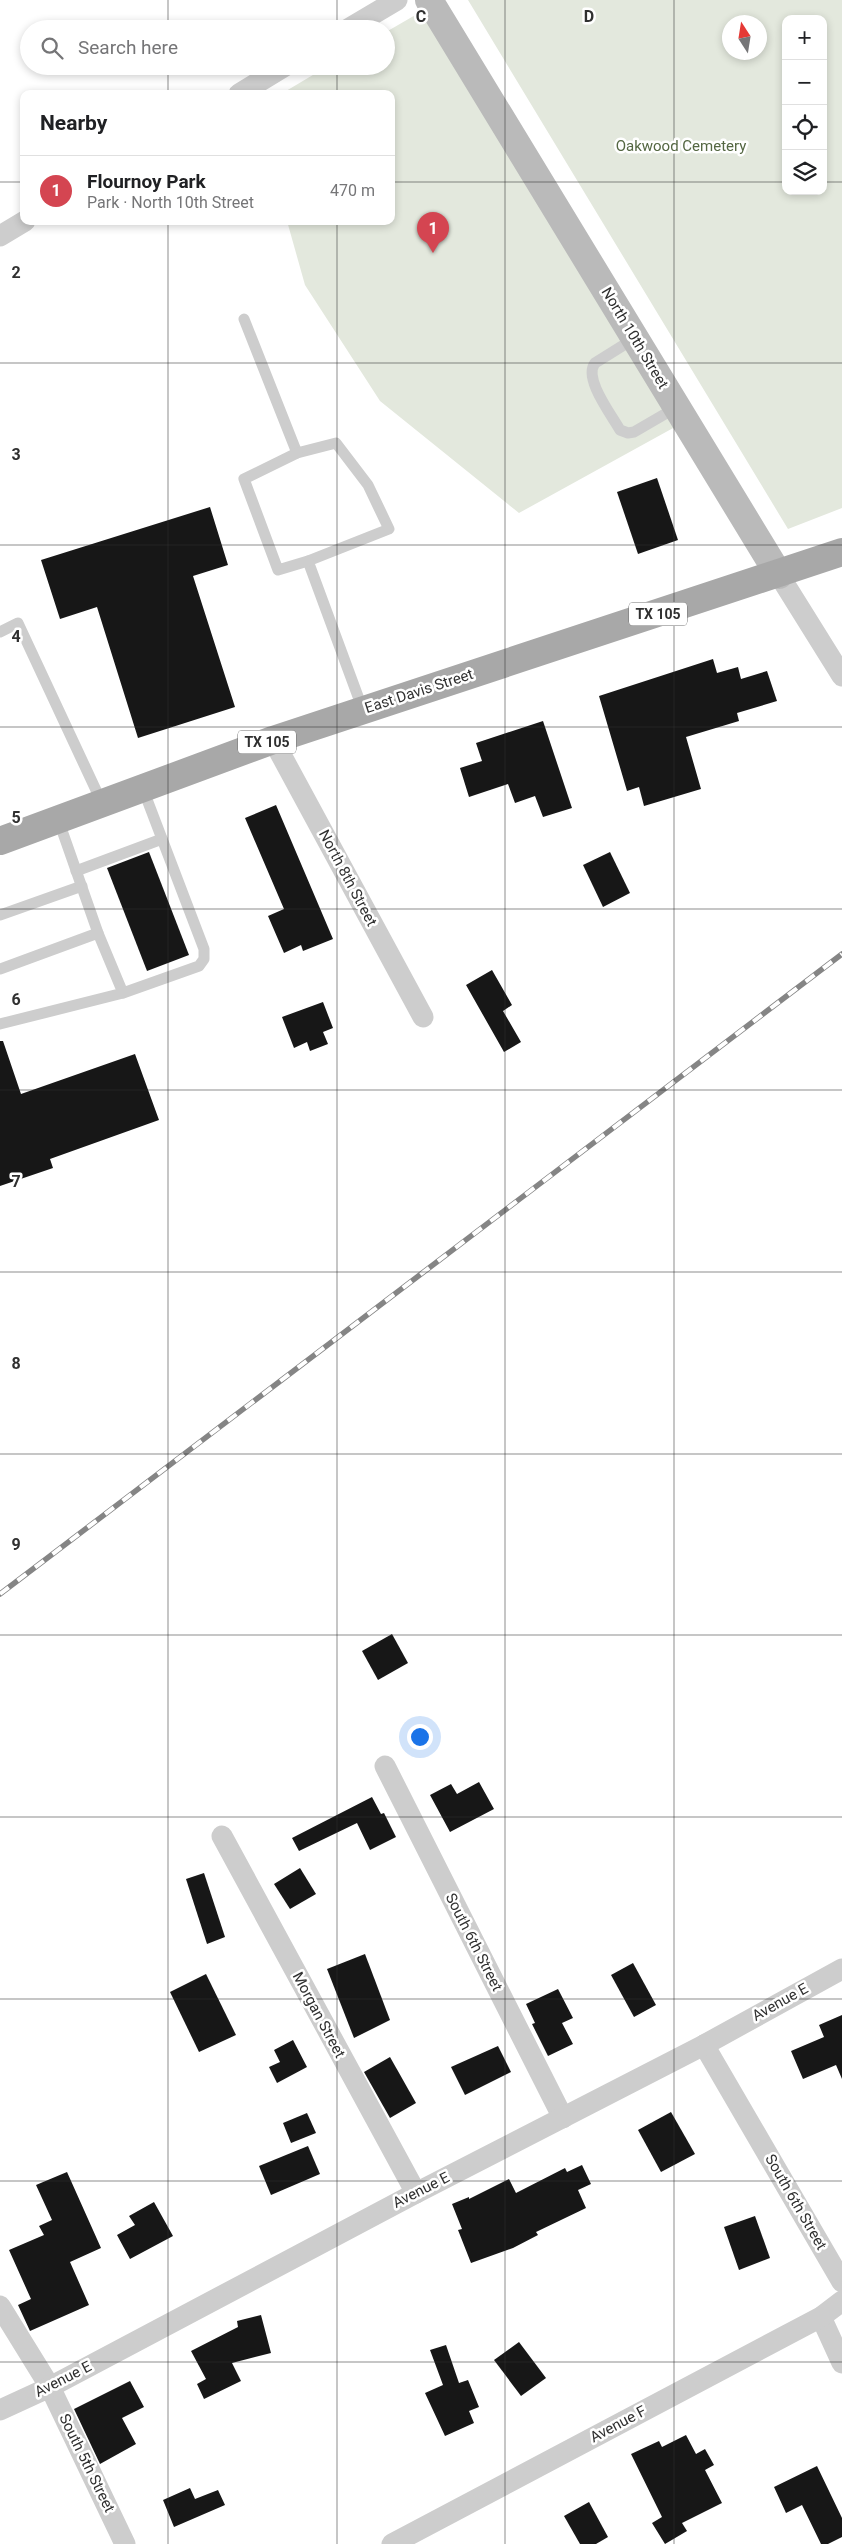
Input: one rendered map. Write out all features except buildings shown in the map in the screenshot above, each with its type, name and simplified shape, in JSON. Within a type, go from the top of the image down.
[{"type":"main road","name":"East Davis Street","points":[[0,841],[273,740],[842,552]]},
{"type":"street","points":[[363,20],[397,0]]},
{"type":"street","name":"North 10th Street","points":[[429,0],[842,676]]},
{"type":"street","points":[[246,90],[270,75]]},
{"type":"street","points":[[0,236],[20,224]]},
{"type":"street","name":"North 8th Street","points":[[273,740],[423,1017]]},
{"type":"street","name":"South 6th Street","points":[[385,1766],[563,2118]]},
{"type":"street","name":"Morgan Street","points":[[222,1836],[416,2193]]},
{"type":"street","name":"Avenue E","points":[[0,2410],[50,2387],[416,2193],[704,2045],[842,1969]]},
{"type":"street","name":"South 6th Street","points":[[704,2045],[842,2282]]},
{"type":"street","name":"Avenue F","points":[[402,2541],[820,2317],[842,2300]]},
{"type":"street","name":"South 5th Street","points":[[0,2306],[50,2387],[125,2544]]},
{"type":"street","points":[[820,2317],[842,2363]]},
{"type":"lane","points":[[244,319],[297,453]]},
{"type":"lane","points":[[635,338],[595,362],[591,368],[592,380],[620,430],[628,433],[634,432],[677,407]]},
{"type":"lane","points":[[336,443],[368,485],[389,528],[308,561],[278,570],[244,479],[297,453],[336,443]]},
{"type":"lane","points":[[308,561],[363,710]]},
{"type":"lane","points":[[0,632],[18,624],[102,803]]},
{"type":"lane","points":[[0,1024],[123,993],[199,966],[204,959],[204,949],[143,788]]},
{"type":"lane","points":[[58,820],[98,933],[123,993]]},
{"type":"lane","points":[[76,871],[162,839]]},
{"type":"lane","points":[[0,915],[82,886]]},
{"type":"lane","points":[[0,969],[98,933]]},
{"type":"green space","name":"Oakwood Cemetery","points":[[468,0],[842,0],[842,508],[788,529]]},
{"type":"green space","points":[[424,10],[675,427],[519,513],[380,401],[305,285],[288,225],[395,225],[395,90],[288,90],[313,75],[395,75],[395,27]]},
{"type":"railway","points":[[0,1594],[842,954]]},
{"type":"place","name":"Flournoy Park","points":[[433,253]]}]
